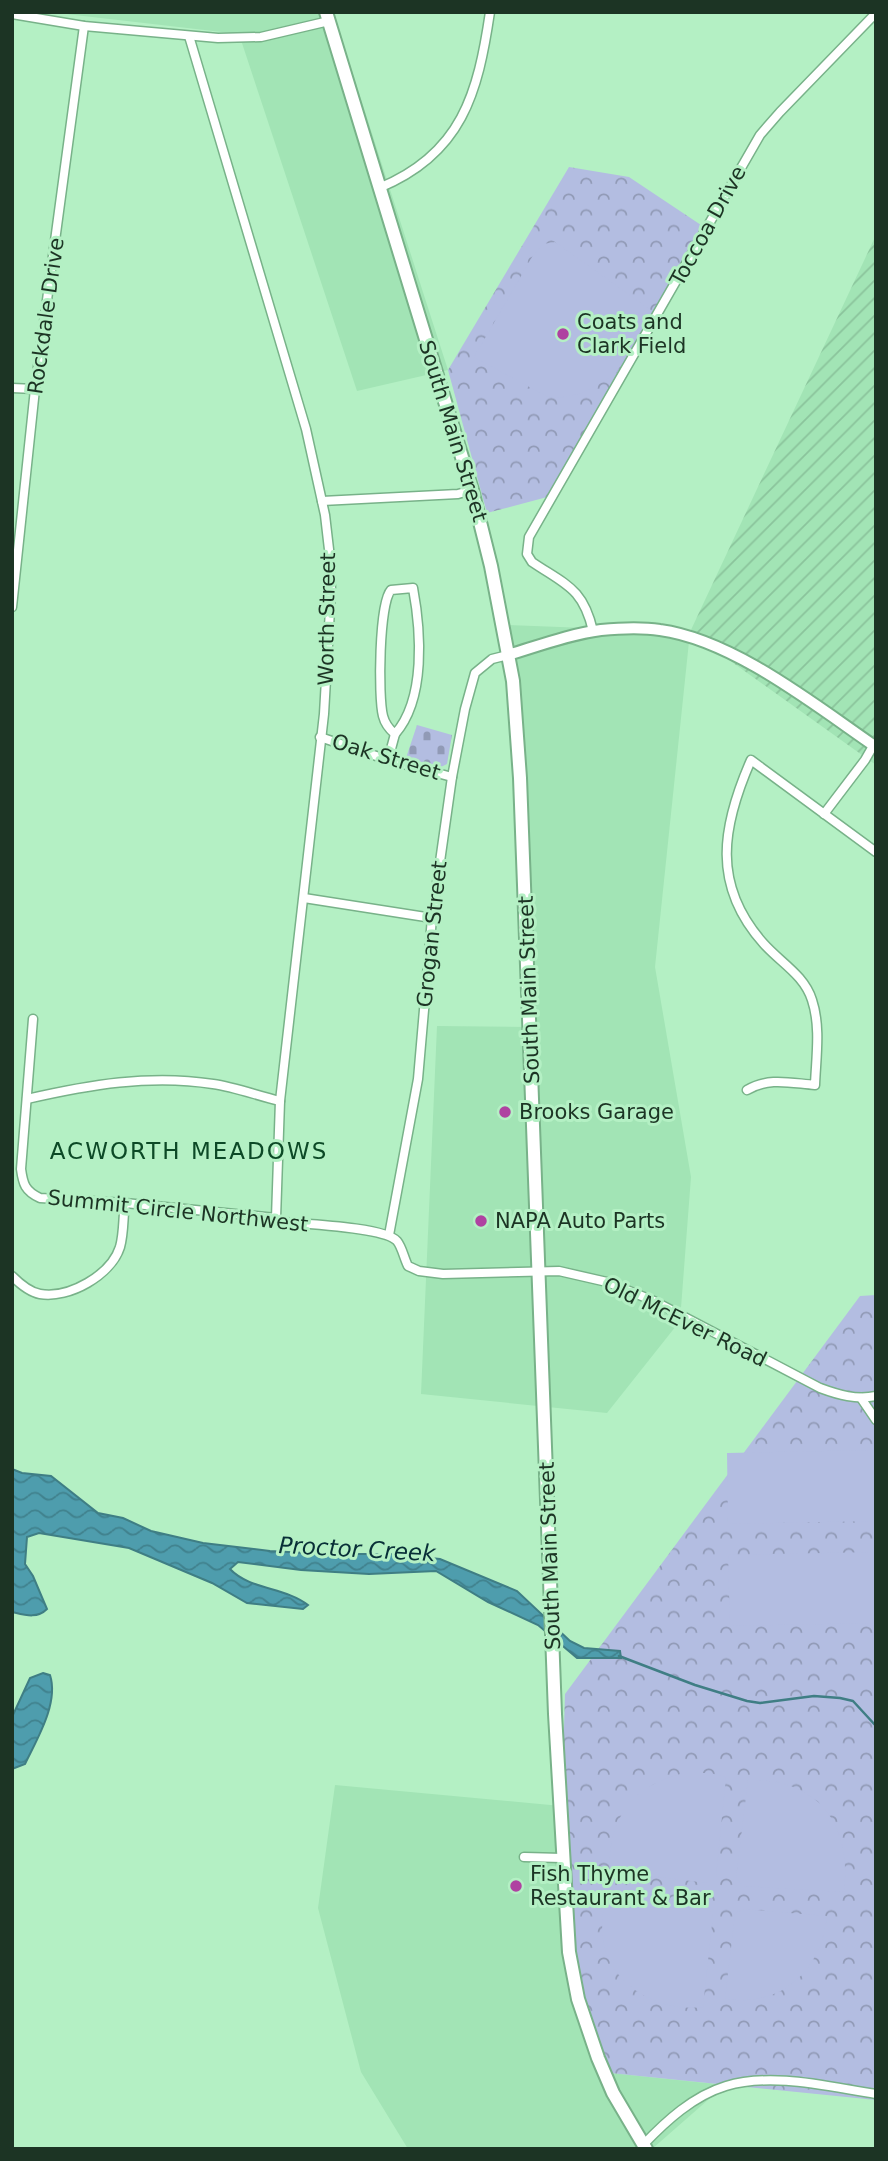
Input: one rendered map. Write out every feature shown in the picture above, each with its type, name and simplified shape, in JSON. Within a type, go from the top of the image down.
[{"type":"main road","name":"South Main Street","points":[[327,17],[472,490],[491,566],[513,681],[521,788],[553,1650],[569,1952],[580,2008],[613,2093],[643,2148]]},
{"type":"street","points":[[379,188],[408,173],[438,149],[461,121],[473,97],[482,65],[490,12]]},
{"type":"street","name":"Toccoa Drive","points":[[593,631],[581,598],[532,562],[527,554],[529,537],[760,135],[876,13]]},
{"type":"street","points":[[12,14],[84,26],[239,39],[261,37],[327,17]]},
{"type":"street","name":"Rockdale Drive","points":[[12,607],[35,389],[84,26]]},
{"type":"street","name":"Worth Street","points":[[189,36],[306,429],[322,501],[331,592],[324,714],[280,1101],[276,1219]]},
{"type":"street","points":[[12,388],[35,389]]},
{"type":"street","points":[[322,501],[458,494],[472,490]]},
{"type":"street","points":[[388,760],[395,734],[409,713],[419,660],[419,620],[413,588],[391,590],[383,611],[382,710],[387,726],[395,734]]},
{"type":"street","points":[[508,654],[593,631],[622,628],[662,630],[707,643],[774,678],[875,744],[824,814]]},
{"type":"street","name":"Grogan Street","points":[[389,1235],[418,1079],[432,918],[452,777],[472,679],[486,663],[508,654]]},
{"type":"street","name":"Oak Street","points":[[320,737],[388,760],[452,777]]},
{"type":"street","points":[[747,1090],[772,1080],[814,1085],[817,1032],[812,999],[806,987],[798,975],[772,952],[753,930],[739,907],[730,880],[726,849],[729,820],[734,800],[751,760],[876,852]]},
{"type":"street","points":[[304,898],[432,918]]},
{"type":"street","name":"Summit Circle Northwest","points":[[33,1020],[21,1169],[28,1193],[40,1198],[125,1203],[276,1219],[389,1235]]},
{"type":"street","points":[[27,1099],[91,1085],[150,1080],[213,1084],[280,1101]]},
{"type":"street","points":[[12,1276],[21,1286],[41,1294],[66,1292],[88,1283],[110,1266],[120,1246],[125,1203]]},
{"type":"street","name":"Old McEver Road","points":[[389,1235],[397,1241],[407,1263],[419,1271],[443,1274],[540,1270],[578,1273],[654,1301],[820,1388],[842,1396],[876,1396]]},
{"type":"street","points":[[861,1398],[876,1420]]},
{"type":"street","points":[[524,1857],[562,1858]]},
{"type":"street","points":[[643,2148],[661,2126],[685,2108],[726,2086],[779,2081],[876,2094]]},
{"type":"shaded area","points":[[49,12],[333,12],[448,370],[357,391],[239,34]]},
{"type":"shaded area","points":[[876,235],[876,765],[690,632]]},
{"type":"shaded area","points":[[506,625],[690,632],[655,967],[691,1177],[680,1321],[607,1413],[421,1394],[437,1026],[528,1027]]},
{"type":"shaded area","points":[[335,1785],[561,1806],[610,2073],[725,2085],[652,2149],[408,2149],[361,2072],[318,1908]]},
{"type":"green space","points":[[569,167],[629,177],[704,227],[551,496],[487,513],[448,370]]},
{"type":"green space","name":"Coats and Clark Field","points":[[555,242],[652,311],[615,375],[582,393],[559,398],[546,396],[474,357],[532,257],[543,244]]},
{"type":"green space","points":[[417,725],[452,735],[447,764],[441,767],[406,758]]},
{"type":"green space","points":[[876,1295],[876,2100],[610,2073],[576,1998],[561,1832],[565,1694],[860,1296]]},
{"type":"green space","points":[[876,1450],[876,1521],[728,1524],[727,1453]]},
{"type":"green space","points":[[876,1552],[876,1623],[730,1626],[728,1555]]},
{"type":"green space","points":[[685,1773],[710,1773],[726,1777],[716,1877],[707,1883],[610,1871],[613,1835],[627,1807],[651,1786]]},
{"type":"green space","points":[[748,1780],[773,1781],[794,1787],[812,1797],[826,1810],[836,1827],[842,1846],[844,1892],[743,1886],[736,1878]]},
{"type":"green space","points":[[606,1892],[706,1905],[713,1915],[703,2007],[688,2008],[659,2002],[632,1988],[621,1978],[612,1966],[604,1945],[602,1922]]},
{"type":"green space","points":[[742,1909],[827,1916],[816,1954],[795,1982],[764,1997],[725,1999],[735,1914]]},
{"type":"water","points":[[12,1469],[22,1473],[51,1476],[98,1513],[123,1518],[151,1531],[203,1543],[270,1551],[391,1554],[440,1559],[517,1591],[570,1641],[584,1648],[620,1651],[621,1658],[577,1658],[538,1625],[488,1602],[436,1571],[369,1574],[301,1570],[238,1562],[230,1569],[247,1581],[299,1599],[308,1605],[303,1609],[247,1603],[212,1583],[129,1548],[39,1533],[27,1537],[25,1564],[47,1609],[35,1615],[12,1612]]},
{"type":"water","points":[[43,1673],[50,1675],[52,1686],[49,1709],[25,1764],[12,1769],[12,1717],[30,1678]]},
{"type":"waterway","name":"Proctor Creek","points":[[619,1656],[695,1685],[747,1701],[760,1703],[814,1696],[853,1701],[876,1726]]},
{"type":"place","name":"Coats and Clark Field","points":[[563,334]]},
{"type":"place","name":"Brooks Garage","points":[[505,1112]]},
{"type":"place","name":"NAPA Auto Parts","points":[[481,1221]]},
{"type":"place","name":"Fish Thyme Restaurant & Bar","points":[[516,1886]]},
{"type":"district","name":"ACWORTH MEADOWS","points":[[189,1151]]}]
